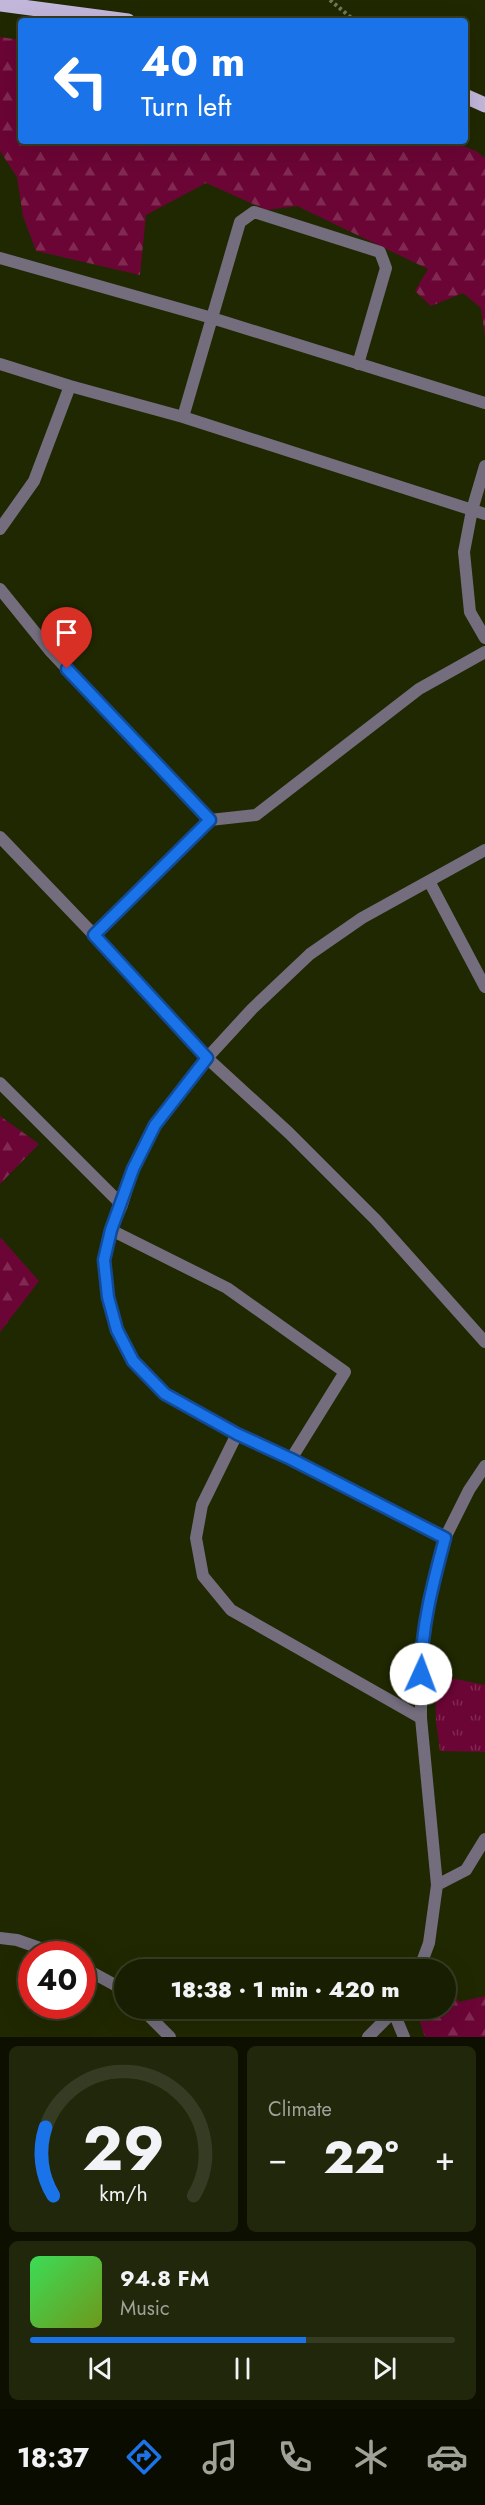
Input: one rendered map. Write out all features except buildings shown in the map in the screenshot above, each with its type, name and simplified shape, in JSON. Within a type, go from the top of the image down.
[{"type":"main road","points":[[10,3],[108,18]]},
{"type":"main road","points":[[468,97],[485,105]]},
{"type":"street","points":[[183,417],[240,222],[254,212],[380,252],[386,268],[358,364]]},
{"type":"street","points":[[0,258],[212,318],[485,403]]},
{"type":"street","points":[[0,364],[183,417],[485,514]]},
{"type":"street","points":[[0,530],[34,481],[70,386]]},
{"type":"street","points":[[485,466],[472,510],[464,552],[470,612],[485,638]]},
{"type":"street","points":[[0,589],[51,652],[210,820]]},
{"type":"street","points":[[94,935],[210,820],[256,815],[419,689],[485,652]]},
{"type":"street","points":[[0,837],[207,1058],[289,1133],[376,1220],[485,1342]]},
{"type":"street","points":[[445,1538],[237,1434],[165,1394],[133,1361],[117,1330],[108,1297],[104,1260],[111,1230],[122,1205],[133,1169],[155,1125],[207,1058],[252,1009],[310,954],[362,918],[485,850]]},
{"type":"street","points":[[429,882],[485,987]]},
{"type":"street","points":[[0,1083],[122,1205]]},
{"type":"street","points":[[111,1230],[227,1288],[345,1372],[291,1459]]},
{"type":"street","points":[[237,1434],[202,1505],[196,1538],[203,1576],[231,1610],[421,1718]]},
{"type":"street","points":[[423,1959],[429,1943],[436,1885],[421,1718],[421,1653],[429,1600],[445,1538],[469,1490],[485,1466]]},
{"type":"street","points":[[436,1885],[466,1870],[485,1839]]},
{"type":"street","points":[[0,1938],[20,1941]]},
{"type":"street","points":[[96,1975],[114,1984]]},
{"type":"street","points":[[152,2019],[170,2037]]},
{"type":"street","points":[[368,2037],[387,2019]]},
{"type":"street","points":[[398,2019],[404,2037]]},
{"type":"path","points":[[330,0],[351,18]]},
{"type":"green space","points":[[0,37],[18,40],[18,144],[457,144],[476,151],[485,158],[485,337],[481,308],[463,293],[431,306],[415,291],[428,269],[297,206],[267,210],[206,183],[146,215],[140,275],[36,251],[23,216],[17,177],[0,151]]},
{"type":"green space","points":[[0,1116],[39,1144],[0,1184]]},
{"type":"green space","points":[[0,1237],[39,1281],[0,1332]]},
{"type":"green space","points":[[435,1675],[485,1685],[485,1752],[440,1751],[436,1721]]},
{"type":"green space","points":[[485,1996],[485,2037],[425,2037],[419,2019],[456,2019],[456,1997],[459,2002]]},
{"type":"route","points":[[67,669],[210,820],[94,935],[207,1058],[155,1125],[133,1169],[122,1205],[111,1230],[104,1260],[108,1297],[117,1330],[133,1361],[165,1394],[237,1434],[445,1538],[429,1600],[421,1653],[421,1674]]}]
